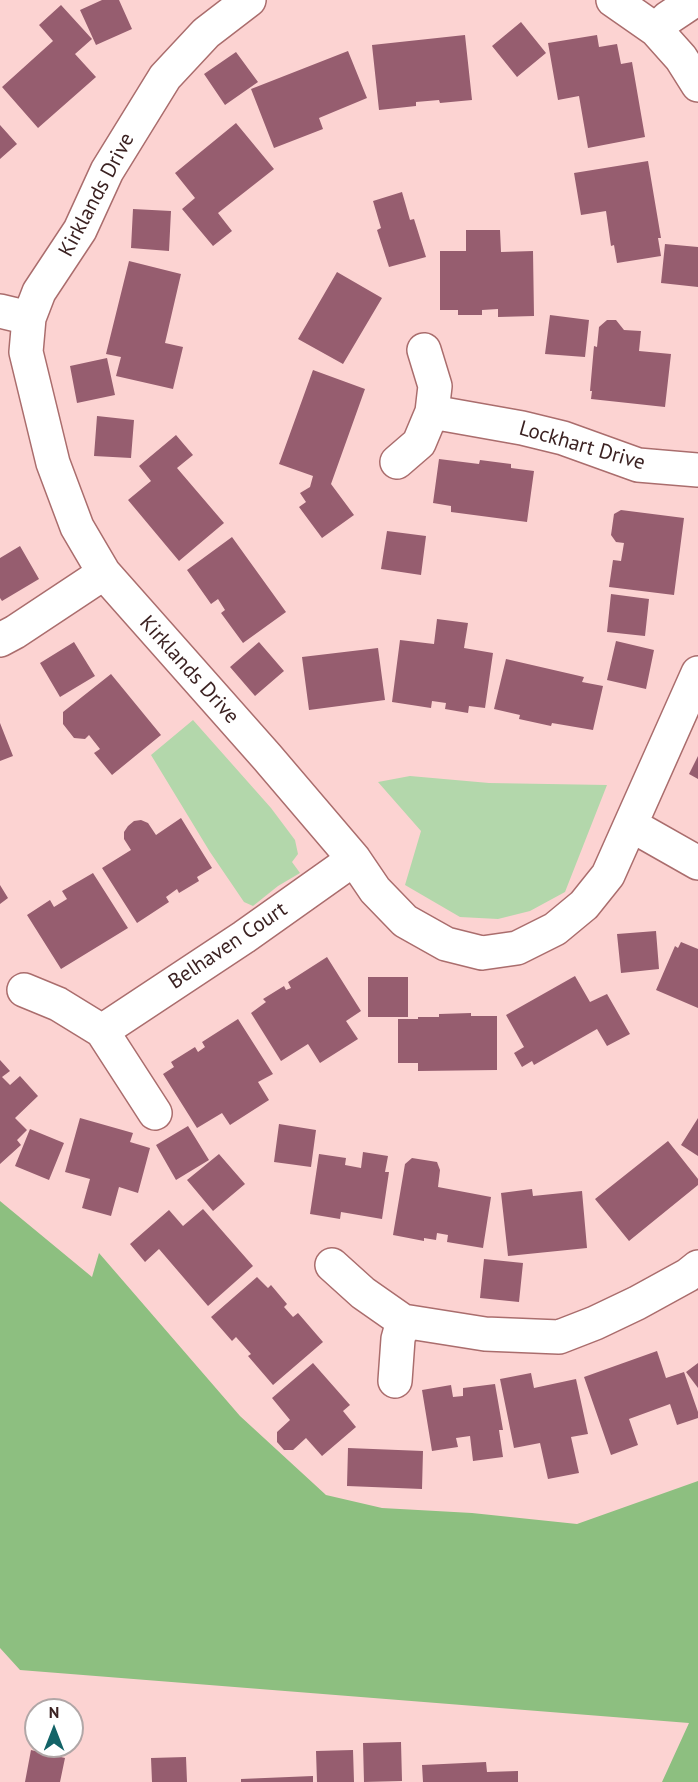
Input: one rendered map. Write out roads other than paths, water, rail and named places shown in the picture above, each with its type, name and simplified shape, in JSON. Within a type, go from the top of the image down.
[{"type":"street","name":"Kirklands Drive","points":[[249,0],[206,33],[165,77],[107,171],[80,230],[39,292],[15,314],[53,463],[77,527],[104,573],[267,757],[354,859],[375,890],[405,921],[446,944],[482,953],[517,948],[555,929],[584,905],[608,875],[698,673]]},
{"type":"street","points":[[613,0],[656,30],[681,58],[698,85]]},
{"type":"street","points":[[656,30],[668,18],[695,0]]},
{"type":"street","points":[[397,462],[419,443],[432,412],[435,386],[424,350]]},
{"type":"street","name":"Lockhart Drive","points":[[432,412],[522,428],[562,438],[638,465],[698,470]]},
{"type":"street","points":[[0,640],[104,573]]},
{"type":"street","points":[[631,825],[698,863]]},
{"type":"street","name":"Belhaven Court","points":[[102,1031],[243,938],[354,859]]},
{"type":"street","points":[[24,990],[58,1004],[102,1031],[155,1113]]},
{"type":"street","points":[[332,1265],[363,1293],[403,1321],[485,1334],[559,1338],[637,1303],[688,1275],[698,1267]]},
{"type":"street","points":[[395,1381],[398,1339],[403,1321]]}]
